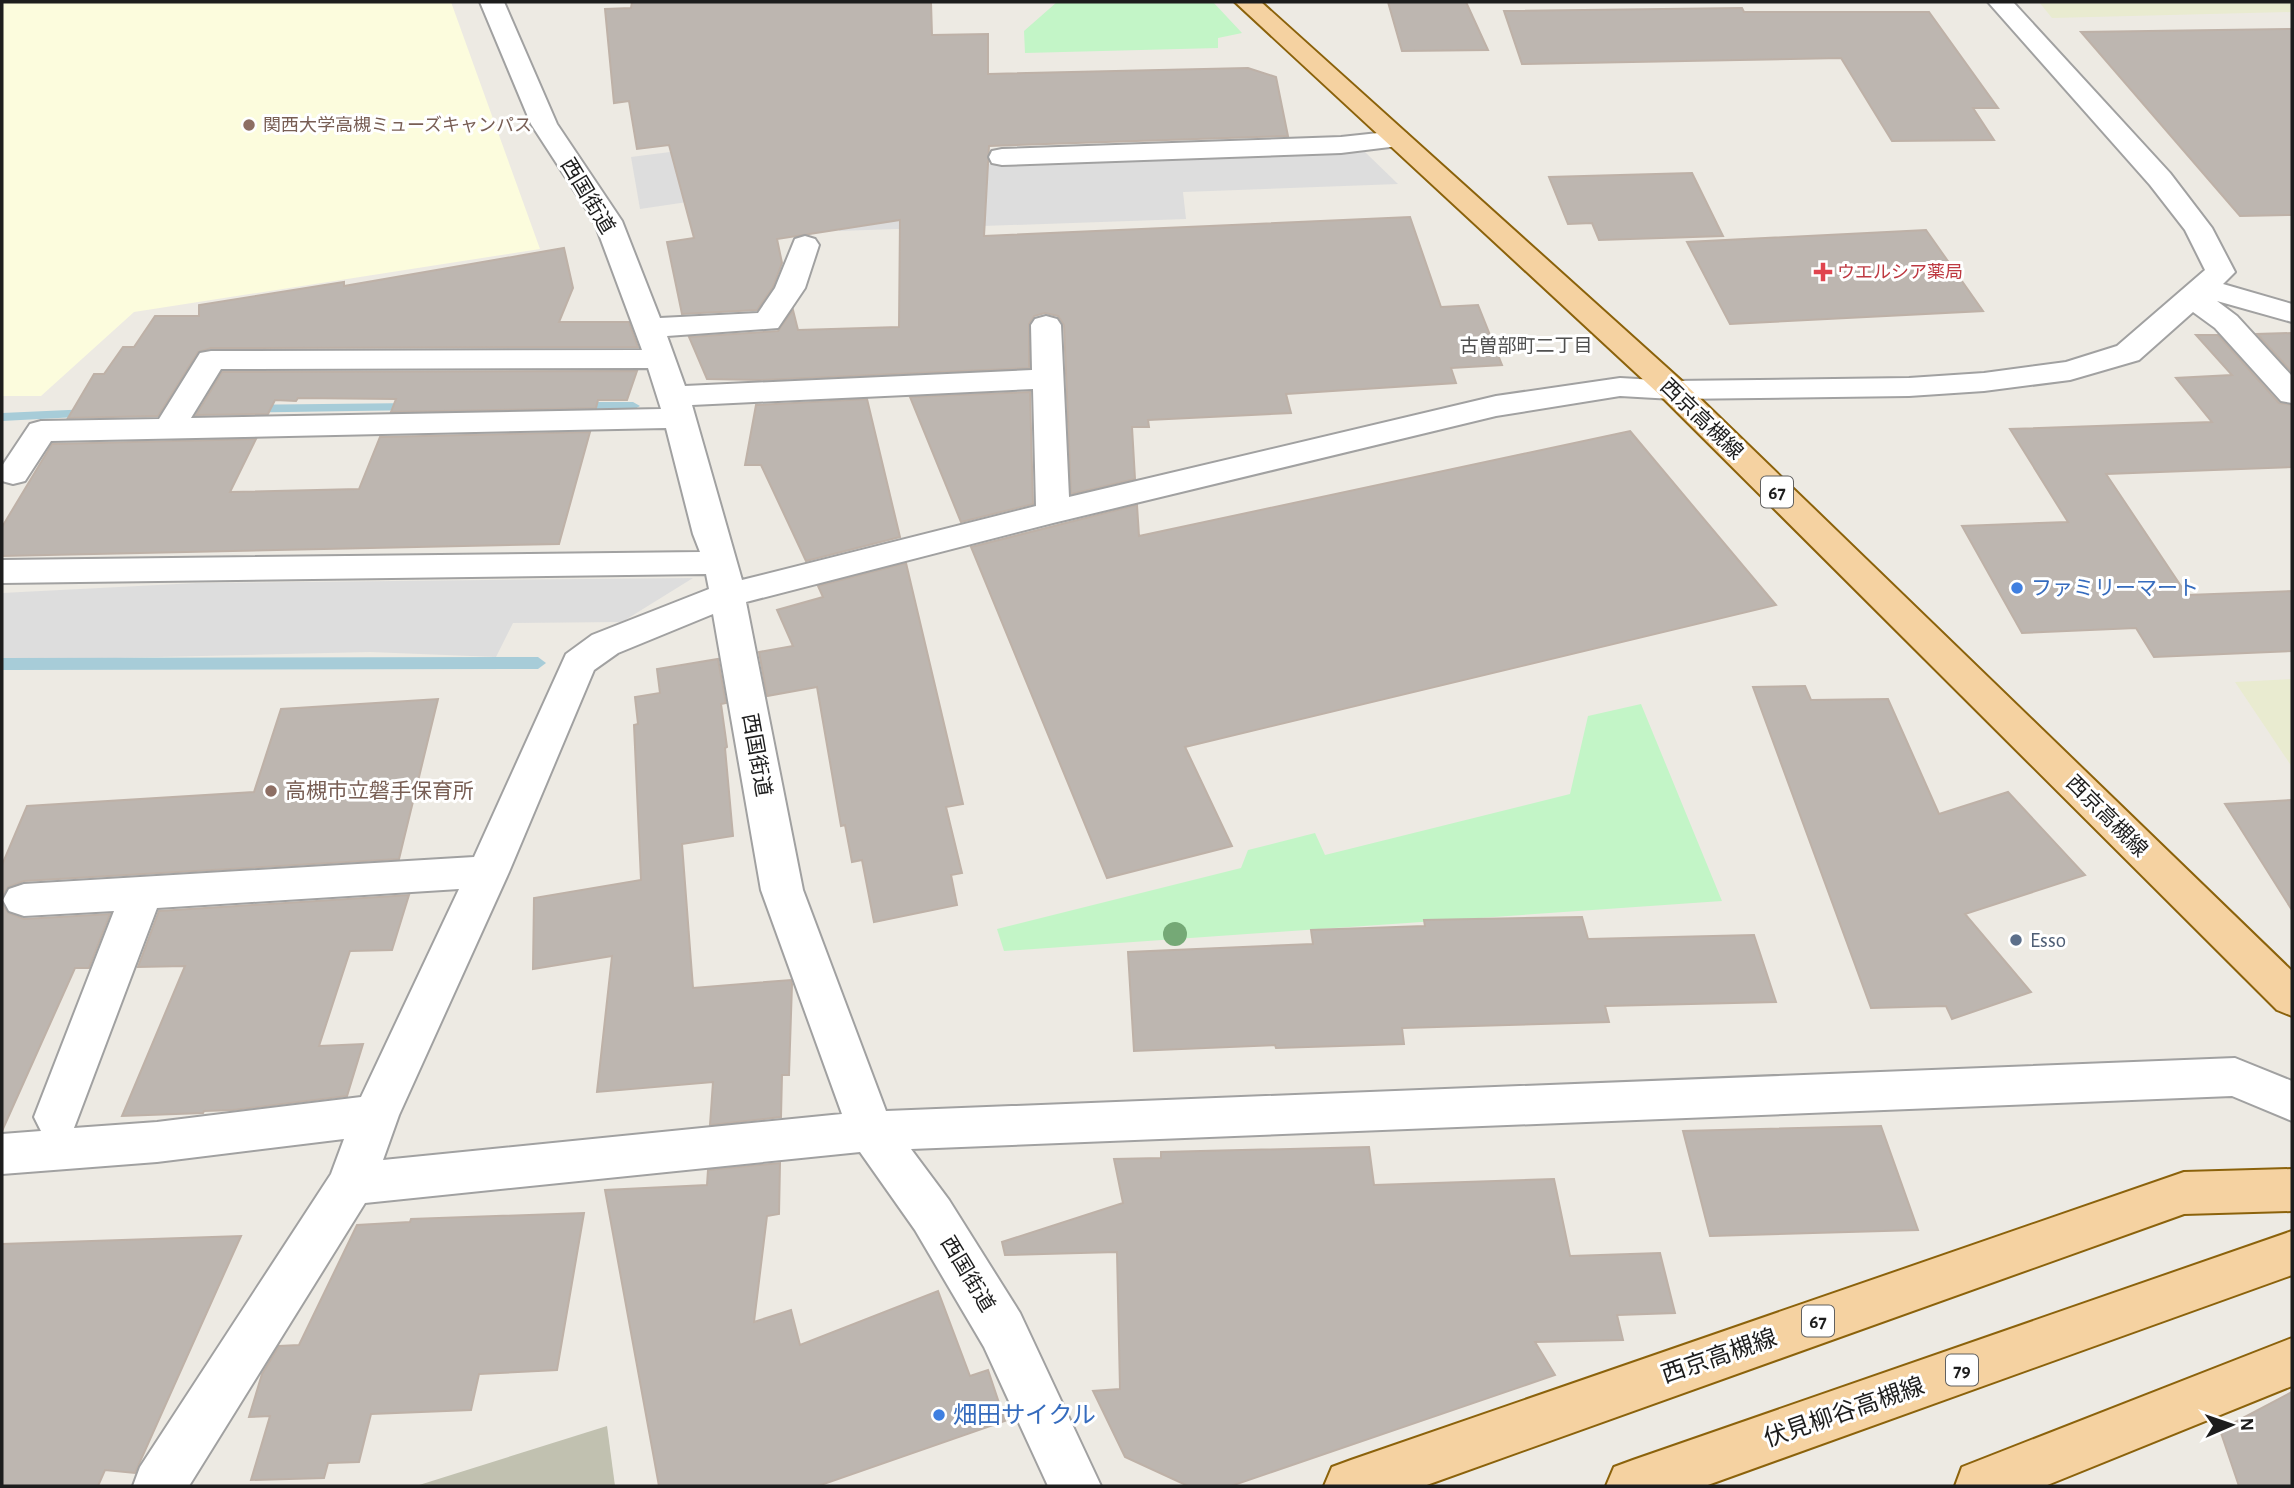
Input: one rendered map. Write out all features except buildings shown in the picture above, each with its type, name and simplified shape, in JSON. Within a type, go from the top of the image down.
[{"type":"main road","name":"西京高槻線","points":[[1247,2],[1673,390],[2292,998]]},
{"type":"main road","name":"西京高槻線","points":[[1351,1486],[2184,1193],[2292,1190]]},
{"type":"main road","name":"伏見柳谷高槻線","points":[[1633,1486],[2292,1254]]},
{"type":"main road","points":[[1981,1486],[2292,1362]]},
{"type":"street","name":"西国街道","points":[[492,2],[544,124],[608,221],[655,344],[676,407],[724,578],[782,890],[872,1131],[932,1215],[1002,1330],[1075,1486]]},
{"type":"street","points":[[159,1486],[351,1184],[376,1115],[488,873],[579,663],[605,644],[724,578],[1053,512],[1496,406],[1620,387],[1673,390],[1909,387],[1984,382],[2070,371],[2128,353],[2220,272],[2198,228],[2160,178],[2000,2]]},
{"type":"street","points":[[1002,157],[1331,146],[1397,139]]},
{"type":"street","points":[[179,413],[211,360],[655,344],[767,322],[790,288],[805,245]]},
{"type":"street","points":[[2198,292],[2292,313]]},
{"type":"street","points":[[2198,292],[2292,394]]},
{"type":"street","points":[[1046,325],[1053,512]]},
{"type":"street","points":[[13,474],[41,431],[179,413],[676,407],[1048,379]]},
{"type":"street","points":[[2,572],[697,564],[724,578]]},
{"type":"street","points":[[24,900],[488,873]]},
{"type":"street","points":[[57,1117],[141,894]]},
{"type":"street","points":[[351,1184],[872,1131],[2235,1077],[2292,1102]]},
{"type":"street","points":[[2,1154],[157,1142],[376,1115]]},
{"type":"shaded area","name":"関西大学高槻ミューズキャンパス","points":[[2,2],[451,2],[540,249],[134,312],[41,396],[2,396]]},
{"type":"shaded area","points":[[2039,2],[2292,2],[2292,12],[2052,18]]},
{"type":"shaded area","points":[[709,147],[721,197],[640,209],[631,157]]},
{"type":"shaded area","points":[[1365,152],[1398,184],[1183,192],[1186,219],[839,231],[851,167],[1190,160]]},
{"type":"shaded area","points":[[693,578],[622,622],[513,623],[496,657],[370,652],[27,660],[2,658],[2,593],[197,583]]},
{"type":"shaded area","points":[[2292,679],[2292,767],[2235,682]]},
{"type":"shaded area","points":[[607,1426],[615,1486],[416,1486]]},
{"type":"green space","points":[[1057,2],[1213,2],[1242,33],[1218,38],[1218,48],[1025,53],[1024,31]]},
{"type":"green space","points":[[1641,704],[1722,901],[1004,951],[997,929],[1241,868],[1248,850],[1315,833],[1325,855],[1570,794],[1588,716]]},
{"type":"waterway","points":[[574,406],[633,406]]},
{"type":"waterway","points":[[140,410],[416,407]]},
{"type":"waterway","points":[[2,417],[91,413]]},
{"type":"waterway","points":[[2,664],[538,663]]},
{"type":"place","name":"関西大学高槻ミューズキャンパス","points":[[249,125]]},
{"type":"place","name":"ウエルシア薬局","points":[[1823,272]]},
{"type":"place","name":"ファミリーマート","points":[[2017,588]]},
{"type":"place","name":"高槻市立磐手保育所","points":[[271,791]]},
{"type":"place","name":"Esso","points":[[2016,940]]},
{"type":"place","name":"畑田サイクル","points":[[939,1415]]},
{"type":"district","name":"古曽部町二丁目","points":[[1526,345]]}]
